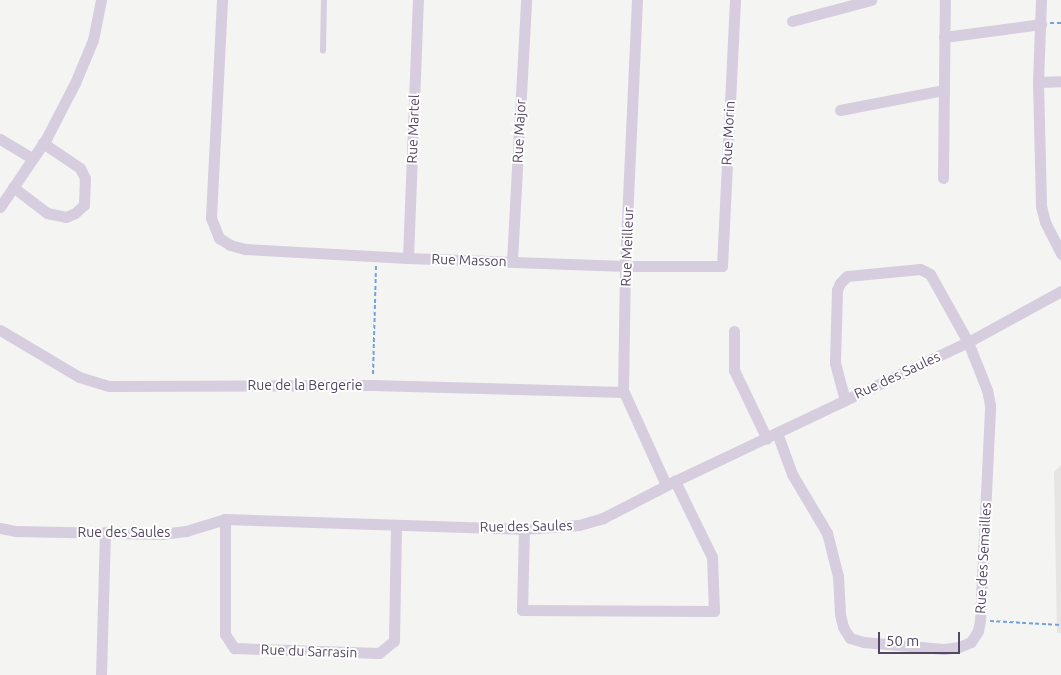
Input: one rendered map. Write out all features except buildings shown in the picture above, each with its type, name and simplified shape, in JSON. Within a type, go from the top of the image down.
[{"type":"street","points":[[0,206],[44,143],[75,83],[93,40],[101,0]]},
{"type":"street","name":"Rue Masson","points":[[222,0],[211,182],[211,218],[219,238],[230,245],[245,250],[408,258],[625,266],[722,266]]},
{"type":"street","name":"Rue Martel","points":[[408,258],[418,0]]},
{"type":"street","name":"Rue Major","points":[[512,261],[526,0]]},
{"type":"street","name":"Rue Meilleur","points":[[524,529],[522,610],[714,611],[712,557],[670,483],[624,392],[625,266],[638,0]]},
{"type":"street","name":"Rue Morin","points":[[722,266],[734,0]]},
{"type":"street","points":[[792,21],[871,0]]},
{"type":"street","points":[[943,178],[945,0]]},
{"type":"street","points":[[1041,0],[1038,82],[1041,206],[1045,222],[1061,254]]},
{"type":"street","points":[[944,37],[1040,24]]},
{"type":"street","points":[[1038,82],[1061,82]]},
{"type":"street","points":[[840,110],[944,90]]},
{"type":"street","points":[[0,139],[32,158]]},
{"type":"street","points":[[13,187],[47,213],[66,217],[75,213],[84,205],[85,178],[80,168],[44,143]]},
{"type":"street","name":"Rue des Semailles","points":[[770,437],[827,533],[838,576],[840,614],[843,627],[850,638],[863,642],[944,649],[959,647],[970,642],[978,631],[980,621],[990,405],[987,390],[968,342],[930,274],[920,269],[848,276],[840,283],[837,290],[835,363],[845,400]]},
{"type":"street","name":"Rue des Saules","points":[[0,528],[16,531],[162,534],[186,531],[226,519],[524,529],[579,525],[603,518],[670,483],[968,342],[1061,291]]},
{"type":"street","name":"Rue de la Bergerie","points":[[0,330],[79,377],[109,386],[372,385],[624,392]]},
{"type":"street","points":[[734,331],[734,370],[770,437]]},
{"type":"street","name":"Rue du Sarrasin","points":[[226,519],[225,634],[234,648],[379,653],[394,641],[396,525]]},
{"type":"street","points":[[101,675],[105,532]]},
{"type":"lane","points":[[323,51],[324,0]]},
{"type":"path","points":[[372,385],[376,256]]},
{"type":"path","points":[[980,621],[1061,625]]},
{"type":"shaded area","points":[[1061,465],[1061,633],[1057,633],[1054,472]]}]
